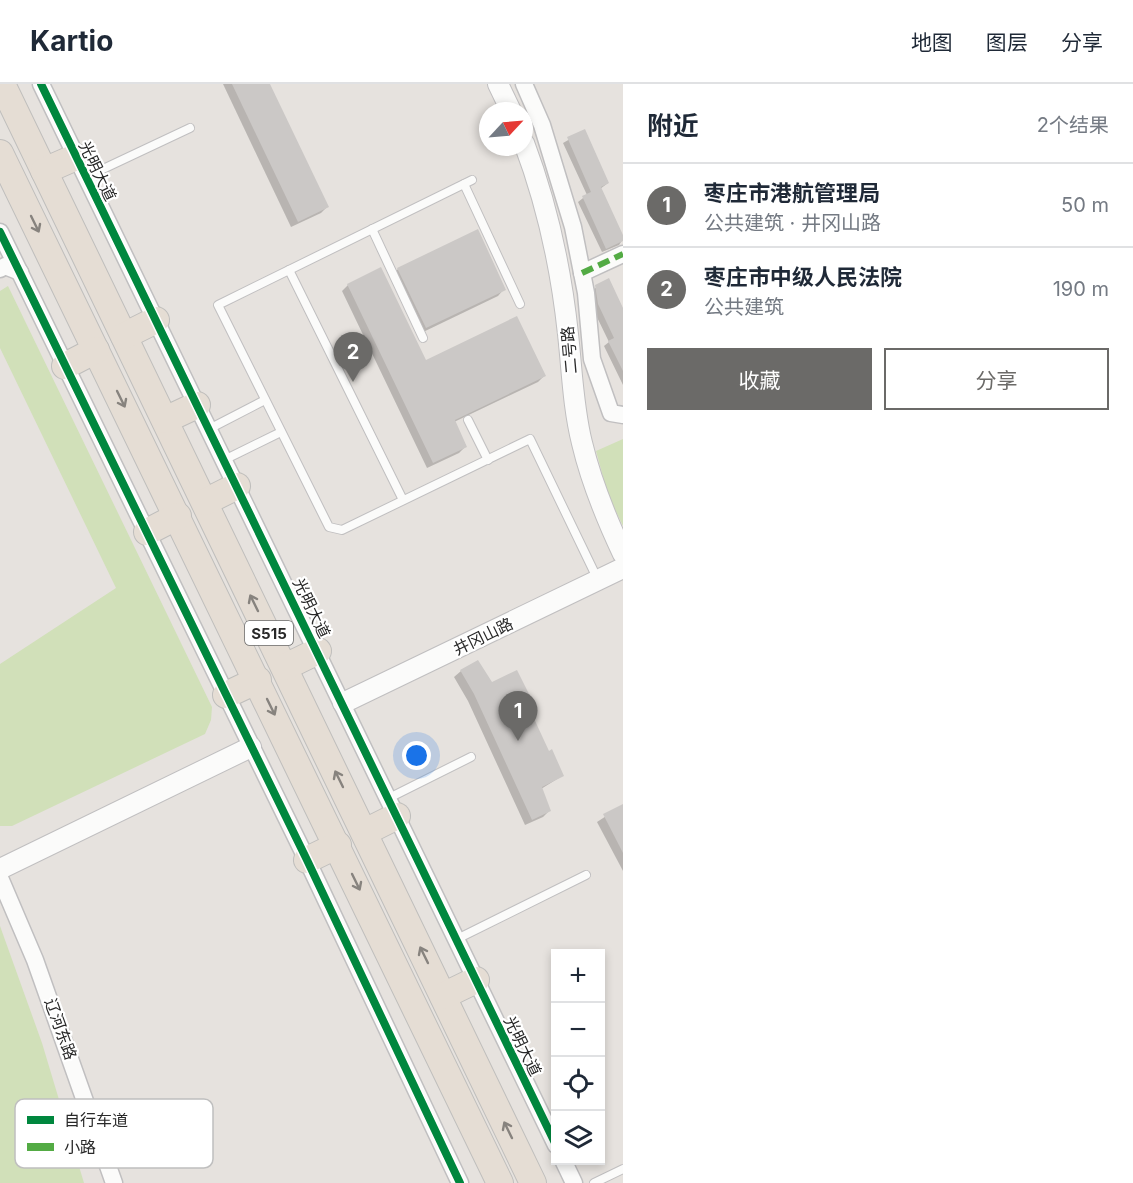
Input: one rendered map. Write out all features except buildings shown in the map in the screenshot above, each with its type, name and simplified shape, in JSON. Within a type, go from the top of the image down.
[{"type":"main road","name":"S515","points":[[2,84],[533,1183]]},
{"type":"main road","name":"S515","points":[[0,153],[8,189],[96,350],[500,1183]]},
{"type":"main road","points":[[44,171],[81,167]]},
{"type":"main road","points":[[124,336],[156,320]]},
{"type":"main road","points":[[65,366],[96,350]]},
{"type":"main road","points":[[165,420],[197,405]]},
{"type":"main road","points":[[205,502],[237,486]]},
{"type":"main road","points":[[147,532],[178,516]]},
{"type":"main road","points":[[285,667],[318,651]]},
{"type":"main road","points":[[226,695],[258,680]]},
{"type":"main road","points":[[365,832],[393,807]]},
{"type":"main road","points":[[306,860],[338,845]]},
{"type":"main road","points":[[443,996],[476,980]]},
{"type":"street","name":"光明大道","points":[[40,84],[318,651],[551,1137]]},
{"type":"street","points":[[498,84],[507,102]]},
{"type":"street","points":[[524,84],[542,125],[573,227],[582,273],[592,359],[611,413],[623,415]]},
{"type":"street","name":"二号路","points":[[528,156],[549,223],[562,282],[573,394],[581,442],[599,500],[623,554]]},
{"type":"street","points":[[0,232],[306,860],[460,1183]]},
{"type":"street","points":[[582,273],[622,257]]},
{"type":"street","points":[[0,269],[5,266],[20,272]]},
{"type":"street","name":"井冈山路","points":[[343,703],[623,568]]},
{"type":"street","points":[[0,868],[251,747]]},
{"type":"street","name":"辽河东路","points":[[0,878],[35,960],[84,1099]]},
{"type":"street","points":[[565,1165],[574,1183]]},
{"type":"street","name":"辽河东路","points":[[109,1168],[114,1183]]},
{"type":"lane","points":[[81,167],[190,128]]},
{"type":"lane","points":[[520,304],[468,182],[218,305],[328,527],[342,530],[530,439],[598,580]]},
{"type":"lane","points":[[372,229],[423,338]]},
{"type":"lane","points":[[289,270],[403,501]]},
{"type":"lane","points":[[209,429],[265,400]]},
{"type":"lane","points":[[468,420],[488,460]]},
{"type":"lane","points":[[224,460],[281,432]]},
{"type":"lane","points":[[393,807],[471,757]]},
{"type":"lane","points":[[457,939],[586,875]]},
{"type":"lane","points":[[594,1183],[623,1169]]},
{"type":"green space","points":[[8,286],[212,707],[211,720],[205,734],[12,826],[0,826],[0,664],[116,588],[0,348],[0,291]]},
{"type":"green space","points":[[623,439],[623,526],[608,495],[596,451]]},
{"type":"green space","points":[[0,926],[42,1043],[59,1099],[15,1099],[15,1168],[80,1168],[84,1183],[0,1183]]},
{"type":"marked path","points":[[582,273],[623,254]]},
{"type":"cycle path","points":[[41,84],[551,1135]]},
{"type":"cycle path","points":[[0,232],[307,860],[460,1183]]},
{"type":"place","name":"枣庄市中级人民法院","points":[[353,382]]},
{"type":"place","name":"枣庄市港航管理局","points":[[518,741]]}]
